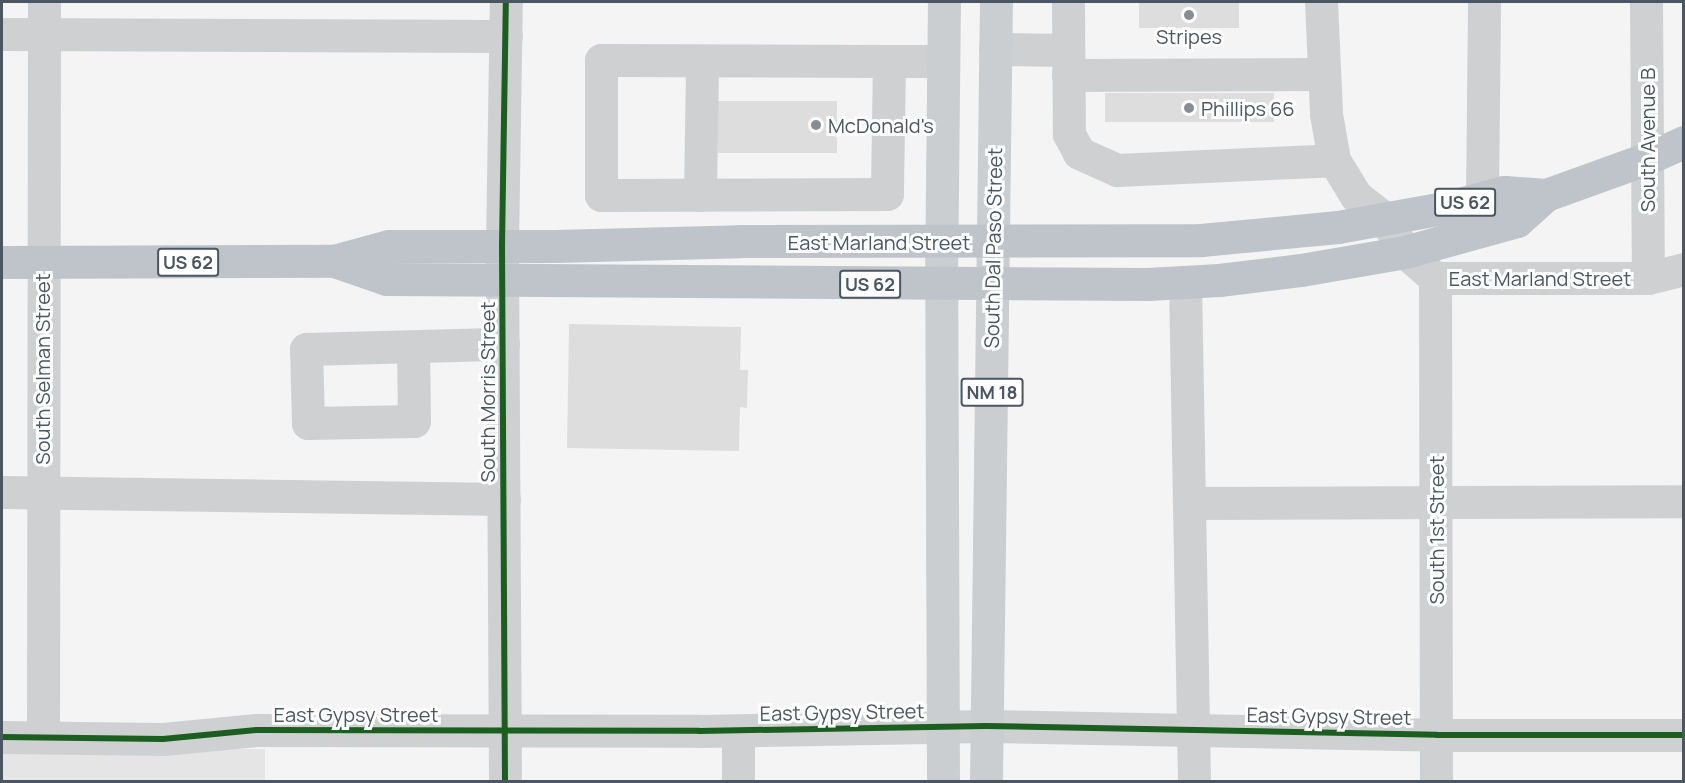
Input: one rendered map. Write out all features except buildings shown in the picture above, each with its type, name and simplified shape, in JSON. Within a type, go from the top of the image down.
[{"type":"highway","name":"US 62","points":[[1405,252],[1517,221],[1546,195],[1646,159],[1683,142]]},
{"type":"highway","name":"US 62","points":[[1385,219],[1504,192],[1546,195]]},
{"type":"highway","name":"East Marland Street","points":[[2,262],[334,261],[389,246],[740,241],[1201,240],[1292,232],[1385,219]]},
{"type":"highway","name":"East Marland Street","points":[[334,261],[387,279],[993,284],[1185,282],[1301,270],[1405,252]]},
{"type":"main road","name":"NM 18","points":[[943,782],[941,284],[944,2]]},
{"type":"main road","name":"South Dal Paso Street","points":[[986,782],[996,2]]},
{"type":"street","name":"South Morris Street","points":[[505,782],[502,246],[506,2]]},
{"type":"street","points":[[1068,2],[1069,134],[1079,153],[1117,170],[1334,160]]},
{"type":"street","points":[[1321,2],[1326,114],[1334,160],[1356,196],[1385,219]]},
{"type":"street","points":[[1482,198],[1484,2]]},
{"type":"street","name":"South Avenue B","points":[[1646,2],[1648,278]]},
{"type":"street","points":[[2,34],[44,17],[506,36]]},
{"type":"street","name":"South Selman Street","points":[[43,737],[44,17]]},
{"type":"street","points":[[995,49],[1068,62],[1324,74]]},
{"type":"street","points":[[889,60],[887,194],[601,195],[601,60],[889,60],[944,61]]},
{"type":"street","points":[[700,195],[702,60]]},
{"type":"street","name":"East Marland Street","points":[[1385,219],[1405,252],[1436,278],[1648,278],[1683,269]]},
{"type":"street","name":"South 1st Street","points":[[1436,278],[1437,782]]},
{"type":"street","points":[[1185,282],[1195,730],[1194,782]]},
{"type":"street","points":[[413,348],[503,344]]},
{"type":"street","points":[[2,492],[504,499]]},
{"type":"street","points":[[1190,503],[1436,500],[1683,501]]},
{"type":"street","name":"East Gypsy Street","points":[[2,737],[163,739],[257,730],[738,730],[944,726],[1437,735],[1683,735]]},
{"type":"street","points":[[738,730],[738,782]]},
{"type":"shaded area","points":[[2,749],[265,749],[265,782],[2,782]]},
{"type":"cycle path","points":[[505,782],[502,246],[506,2]]},
{"type":"cycle path","points":[[2,737],[163,739],[257,730],[699,731],[986,726],[1437,735],[1684,735]]},
{"type":"place","name":"Stripes","points":[[1189,15]]},
{"type":"place","name":"Phillips 66","points":[[1189,108]]},
{"type":"place","name":"McDonald's","points":[[816,125]]}]
